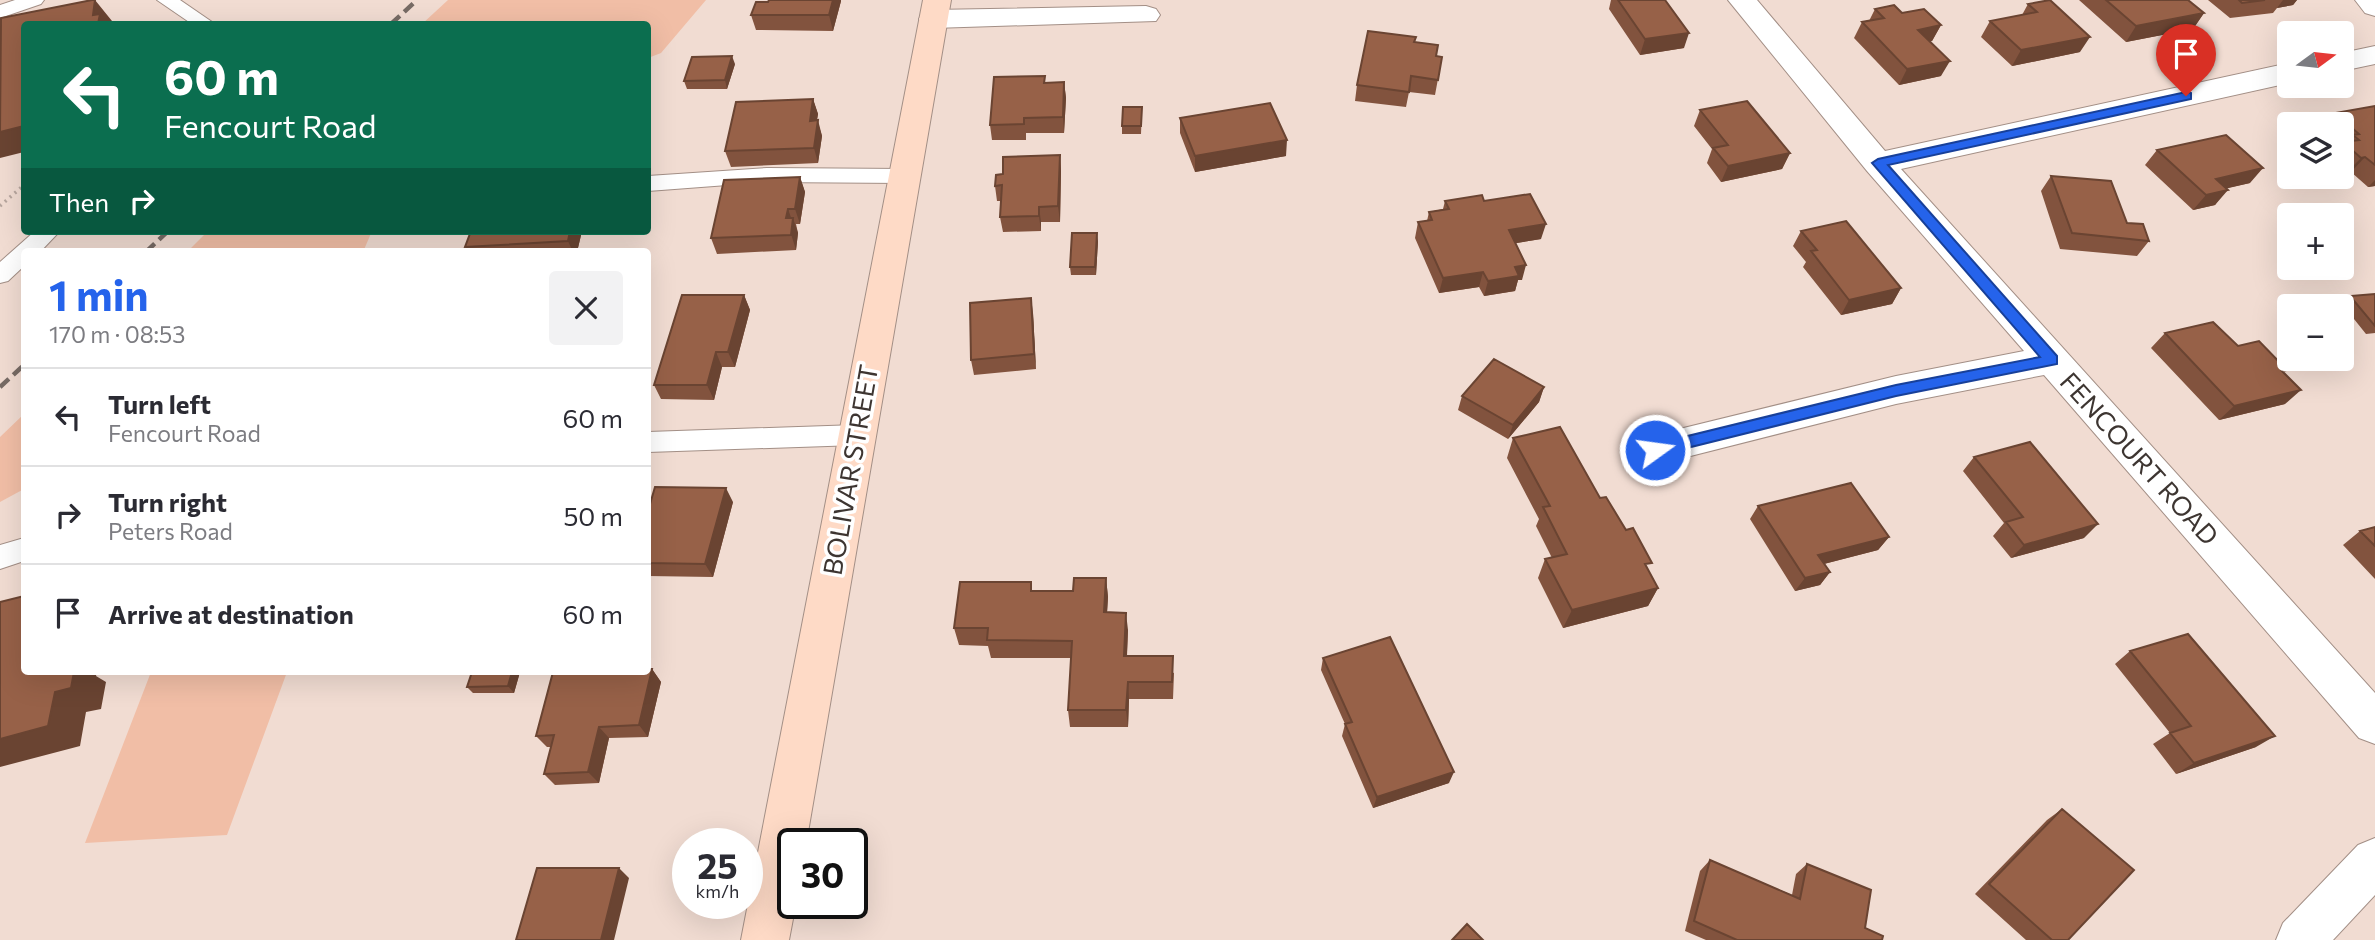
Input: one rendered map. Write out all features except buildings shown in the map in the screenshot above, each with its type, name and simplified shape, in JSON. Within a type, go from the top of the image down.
[{"type":"street","name":"FENCOURT ROAD","points":[[1742,0],[1878,163],[2375,724]]},
{"type":"street","points":[[2368,0],[2375,7]]},
{"type":"street","points":[[935,9],[1146,15]]},
{"type":"street","name":"BOLIVAR STREET","points":[[765,940],[935,9]]},
{"type":"street","points":[[2354,59],[2375,55]]},
{"type":"street","points":[[1878,163],[2277,76]]},
{"type":"street","points":[[1655,450],[1896,390],[2051,360]]},
{"type":"street","points":[[2300,940],[2375,862]]},
{"type":"lane","points":[[0,12],[34,0]]},
{"type":"lane","points":[[167,0],[200,21]]},
{"type":"lane","points":[[651,184],[767,175],[904,176]]},
{"type":"lane","points":[[30,248],[45,235]]},
{"type":"lane","points":[[0,275],[21,257]]},
{"type":"lane","points":[[651,442],[857,435]]},
{"type":"lane","points":[[0,557],[21,551]]},
{"type":"path","points":[[0,206],[21,188]]},
{"type":"shaded area","points":[[448,0],[706,0],[661,53],[651,57],[651,21],[425,21]]},
{"type":"shaded area","points":[[204,235],[370,235],[365,248],[191,248]]},
{"type":"shaded area","points":[[21,417],[21,491],[0,502],[0,437]]},
{"type":"shaded area","points":[[150,675],[286,675],[227,835],[85,843]]},
{"type":"railway","points":[[394,21],[417,0]]},
{"type":"railway","points":[[150,248],[164,235]]},
{"type":"railway","points":[[0,387],[21,368]]},
{"type":"route","points":[[1655,450],[1896,390],[2051,360],[1878,163],[2186,96]]}]
